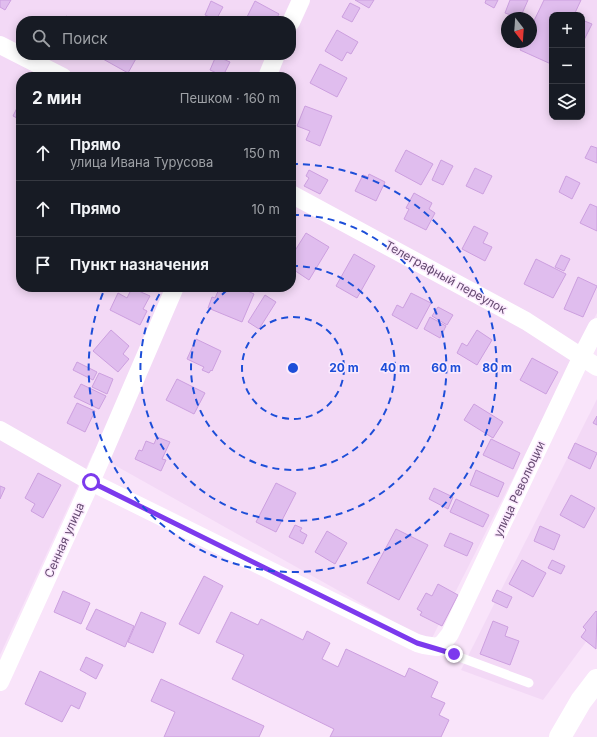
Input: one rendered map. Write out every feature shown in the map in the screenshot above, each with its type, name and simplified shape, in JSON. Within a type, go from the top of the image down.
[{"type":"main road","points":[[560,737],[581,701],[597,680]]},
{"type":"street","points":[[294,16],[301,0]]},
{"type":"street","points":[[0,45],[16,53]]},
{"type":"street","points":[[30,60],[53,72]]},
{"type":"street","points":[[268,72],[274,60]]},
{"type":"street","name":"Телеграфный переулок","points":[[296,197],[526,321],[597,367]]},
{"type":"street","name":"Сенная улица","points":[[0,682],[91,482],[173,292]]},
{"type":"street","name":"улица Революции","points":[[434,647],[443,643],[450,634],[597,327]]},
{"type":"street","points":[[0,430],[91,482],[417,643],[434,647]]},
{"type":"lane","points":[[434,647],[530,683]]},
{"type":"shaded area","points":[[0,0],[597,0],[597,313],[430,642],[93,453],[0,655]]},
{"type":"shaded area","points":[[597,399],[597,627],[543,700],[461,670]]},
{"type":"building","points":[[0,0],[11,0],[5,10],[0,7]]},
{"type":"building","points":[[355,0],[374,0],[369,8]]},
{"type":"building","points":[[486,0],[498,0],[494,8],[485,3]]},
{"type":"building","points":[[510,0],[528,0],[523,12],[505,12]]},
{"type":"building","points":[[544,0],[581,0],[575,12],[549,12],[549,63],[520,50],[521,48],[537,48],[537,15]]},
{"type":"building","points":[[211,1],[223,7],[218,16],[205,15]]},
{"type":"building","points":[[255,1],[279,14],[278,16],[248,16]]},
{"type":"building","points":[[350,3],[360,8],[352,22],[342,17]]},
{"type":"building","points":[[585,21],[592,24],[585,38]]},
{"type":"building","points":[[337,30],[358,42],[351,54],[347,52],[342,61],[325,51]]},
{"type":"building","points":[[105,60],[135,60],[129,72]]},
{"type":"building","points":[[214,60],[225,60],[230,62],[225,72],[214,72],[210,70]]},
{"type":"building","points":[[320,64],[347,78],[337,97],[310,83]]},
{"type":"building","points":[[305,106],[332,116],[320,146],[306,140],[310,131],[297,126]]},
{"type":"building","points":[[16,110],[16,118],[13,116]]},
{"type":"building","points":[[591,146],[597,148],[597,163],[585,158]]},
{"type":"building","points":[[406,150],[433,164],[421,185],[395,171]]},
{"type":"building","points":[[441,160],[453,166],[443,185],[432,180]]},
{"type":"building","points":[[475,168],[492,176],[483,194],[466,186]]},
{"type":"building","points":[[309,170],[328,180],[320,194],[304,186],[309,178],[306,176]]},
{"type":"building","points":[[369,174],[385,182],[376,201],[355,191],[363,175],[368,177]]},
{"type":"building","points":[[566,176],[580,183],[572,199],[559,192]]},
{"type":"building","points":[[414,193],[432,203],[429,209],[435,213],[426,230],[404,219],[409,209],[406,208]]},
{"type":"building","points":[[590,204],[597,207],[597,231],[580,223]]},
{"type":"building","points":[[474,226],[488,233],[483,243],[492,247],[485,261],[462,249]]},
{"type":"building","points":[[306,233],[329,247],[309,280],[296,271],[296,249]]},
{"type":"building","points":[[354,254],[375,266],[357,298],[336,286]]},
{"type":"building","points":[[561,255],[570,259],[564,271],[555,267]]},
{"type":"building","points":[[536,259],[566,274],[553,298],[524,284]]},
{"type":"building","points":[[578,277],[597,286],[583,317],[564,309]]},
{"type":"building","points":[[130,292],[141,292],[150,296],[143,309],[147,311],[140,325],[110,310],[118,293],[127,298]]},
{"type":"building","points":[[218,292],[250,292],[254,294],[242,322],[208,308],[212,297],[215,298]]},
{"type":"building","points":[[411,293],[431,303],[417,329],[392,315],[397,305],[403,308]]},
{"type":"building","points":[[265,295],[276,302],[259,329],[248,322]]},
{"type":"building","points":[[438,307],[453,315],[447,325],[432,316]]},
{"type":"building","points":[[430,317],[446,326],[440,338],[424,329]]},
{"type":"building","points":[[111,330],[129,346],[123,354],[129,359],[118,372],[93,351]]},
{"type":"building","points":[[477,330],[492,340],[477,365],[457,353],[462,343],[467,346]]},
{"type":"building","points":[[196,339],[221,351],[212,371],[211,370],[209,373],[202,370],[204,367],[187,359]]},
{"type":"building","points":[[532,358],[558,372],[546,394],[520,380]]},
{"type":"building","points":[[77,362],[97,372],[93,380],[73,370]]},
{"type":"building","points":[[99,373],[113,379],[107,394],[92,387]]},
{"type":"building","points":[[177,379],[205,393],[194,414],[166,400]]},
{"type":"building","points":[[81,384],[106,396],[99,409],[74,397]]},
{"type":"building","points":[[77,403],[95,411],[85,432],[67,423]]},
{"type":"building","points":[[474,404],[503,422],[493,438],[464,420]]},
{"type":"building","points":[[597,416],[597,425],[593,423]]},
{"type":"building","points":[[157,437],[170,442],[162,459],[166,460],[161,471],[135,459],[139,450],[142,451],[146,441],[154,444]]},
{"type":"building","points":[[491,439],[520,453],[513,469],[483,455]]},
{"type":"building","points":[[575,443],[597,453],[590,469],[568,458]]},
{"type":"building","points":[[476,470],[504,483],[498,497],[470,485]]},
{"type":"building","points":[[38,473],[61,485],[43,518],[31,511],[35,504],[25,498]]},
{"type":"building","points":[[276,483],[296,493],[276,532],[256,522]]},
{"type":"building","points":[[0,486],[5,488],[0,499]]},
{"type":"building","points":[[434,488],[453,497],[448,509],[429,499]]},
{"type":"building","points":[[571,495],[595,508],[584,528],[560,515]]},
{"type":"building","points":[[456,499],[489,515],[483,527],[450,512]]},
{"type":"building","points":[[295,525],[302,528],[300,531],[307,535],[303,544],[289,537]]},
{"type":"building","points":[[540,526],[560,535],[554,550],[534,541]]},
{"type":"building","points":[[396,529],[428,545],[399,600],[367,583]]},
{"type":"building","points":[[327,531],[347,543],[335,564],[315,552]]},
{"type":"building","points":[[450,533],[473,543],[467,556],[444,546]]},
{"type":"building","points":[[522,560],[546,573],[533,597],[509,584]]},
{"type":"building","points":[[552,560],[565,566],[561,574],[548,568]]},
{"type":"building","points":[[204,576],[223,586],[199,634],[179,624]]},
{"type":"building","points":[[438,584],[458,595],[442,626],[420,615],[422,612],[417,609],[426,593],[432,596]]},
{"type":"building","points":[[497,590],[512,597],[507,608],[492,601]]},
{"type":"building","points":[[63,591],[90,603],[81,624],[54,612]]},
{"type":"building","points":[[96,609],[134,626],[125,647],[86,629]]},
{"type":"building","points":[[596,611],[596,649],[581,637],[586,630],[583,627]]},
{"type":"building","points":[[141,612],[166,623],[153,653],[128,642]]},
{"type":"building","points":[[231,612],[258,625],[261,619],[303,640],[307,631],[330,643],[322,659],[338,667],[346,649],[405,677],[409,668],[438,682],[431,697],[445,703],[439,715],[449,720],[441,737],[330,737],[334,729],[232,679],[244,655],[216,642]]},
{"type":"building","points":[[493,621],[508,627],[505,636],[519,641],[510,665],[480,654]]},
{"type":"building","points":[[86,657],[103,665],[96,679],[80,670]]},
{"type":"building","points":[[40,671],[86,693],[79,709],[71,705],[62,722],[25,704]]},
{"type":"building","points":[[161,679],[264,726],[259,737],[164,737],[175,712],[151,701]]},
{"type":"route","points":[[91,482],[417,643],[454,654]]}]
